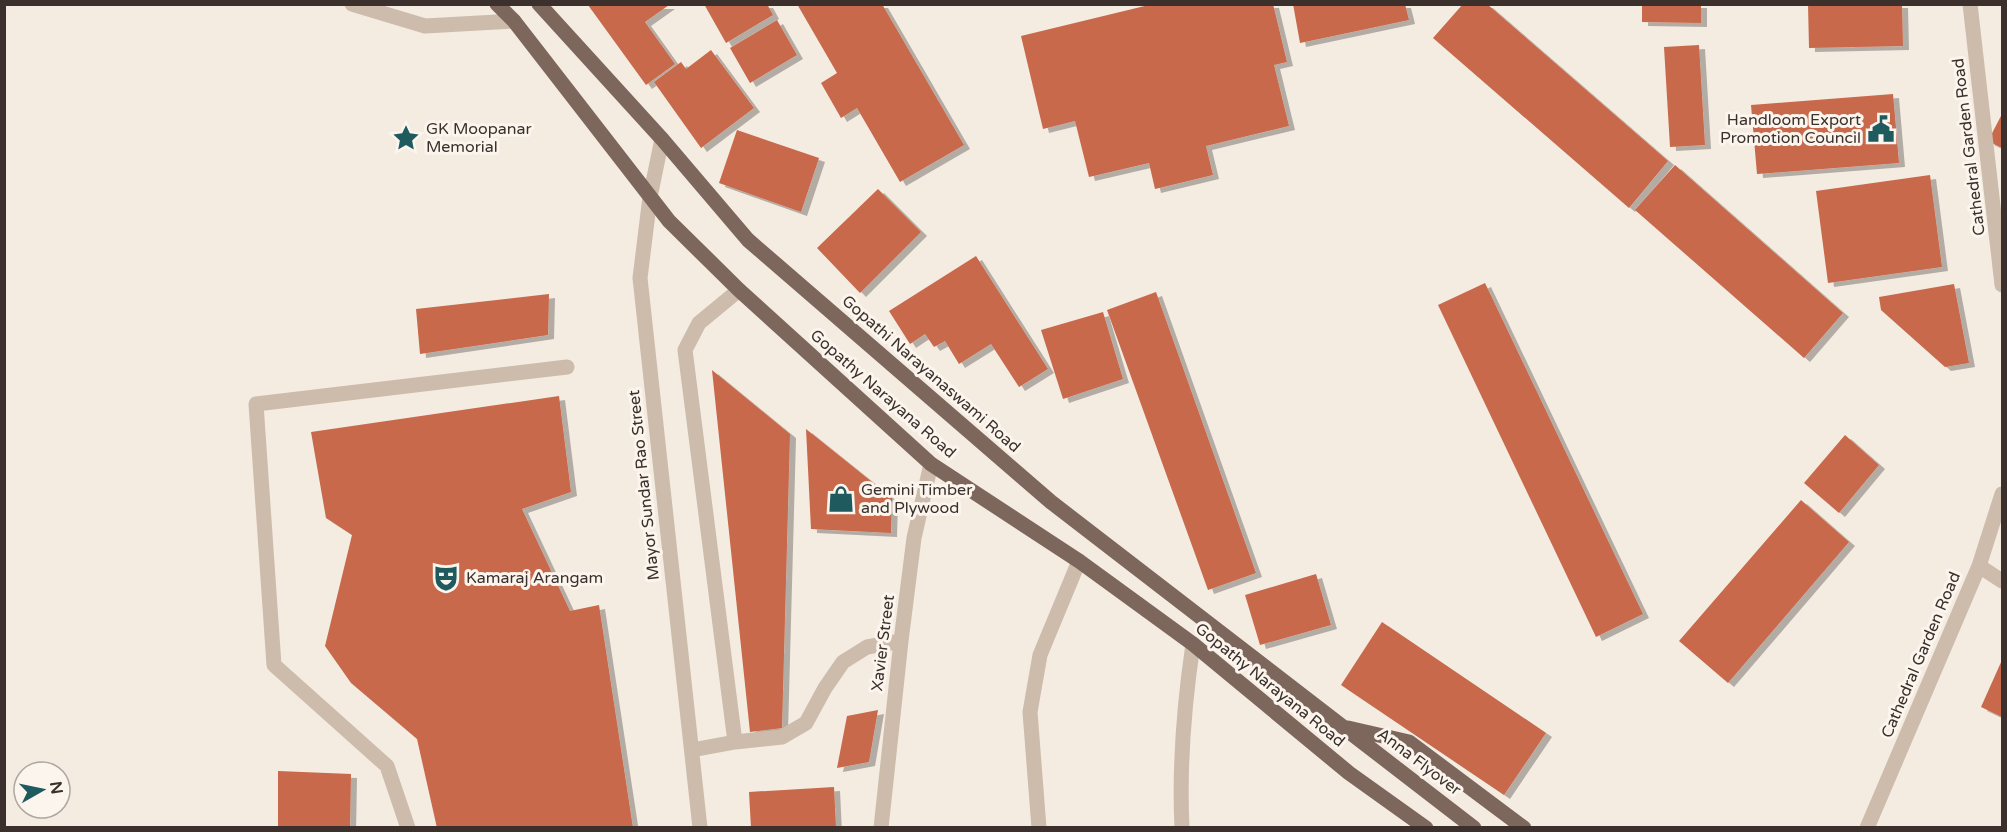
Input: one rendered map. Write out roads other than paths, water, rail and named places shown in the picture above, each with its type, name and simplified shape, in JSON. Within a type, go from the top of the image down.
[{"type":"main road","name":"Gopathy Narayana Road","points":[[497,4],[514,21],[669,220],[739,290],[931,464],[1079,561],[1193,644],[1349,773],[1426,828]]},
{"type":"main road","name":"Gopathi Narayanaswami Road","points":[[539,4],[662,139],[748,240],[1051,502],[1342,726]]},
{"type":"main road","name":"Anna Flyover","points":[[1342,726],[1474,828]]},
{"type":"main road","points":[[1342,726],[1409,742],[1524,828]]},
{"type":"street","points":[[352,4],[425,26],[514,21]]},
{"type":"street","name":"Cathedral Garden Road","points":[[1970,4],[2002,285]]},
{"type":"street","name":"Mayor Sundar Rao Street","points":[[662,139],[650,197],[640,278],[700,828]]},
{"type":"street","points":[[735,741],[685,350],[699,323],[739,290]]},
{"type":"street","points":[[408,828],[387,766],[274,665],[256,404],[567,367]]},
{"type":"street","name":"Xavier Street","points":[[880,828],[914,538],[931,464]]},
{"type":"street","name":"Cathedral Garden Road","points":[[1867,828],[1978,566],[2002,494]]},
{"type":"street","points":[[1039,828],[1030,712],[1040,655],[1079,561]]},
{"type":"street","points":[[1978,566],[2002,581]]},
{"type":"street","points":[[692,750],[735,741],[782,737],[806,723],[825,688],[843,662],[867,647],[901,641]]},
{"type":"street","points":[[1182,828],[1180,798],[1184,708],[1193,644]]},
{"type":"place","name":"Handloom Export Promotion Council","points":[[1881,129]]},
{"type":"place","name":"GK Moopanar Memorial","points":[[406,138]]},
{"type":"place","name":"Gemini Timber and Plywood","points":[[841,499]]},
{"type":"place","name":"Kamaraj Arangam","points":[[446,578]]}]
